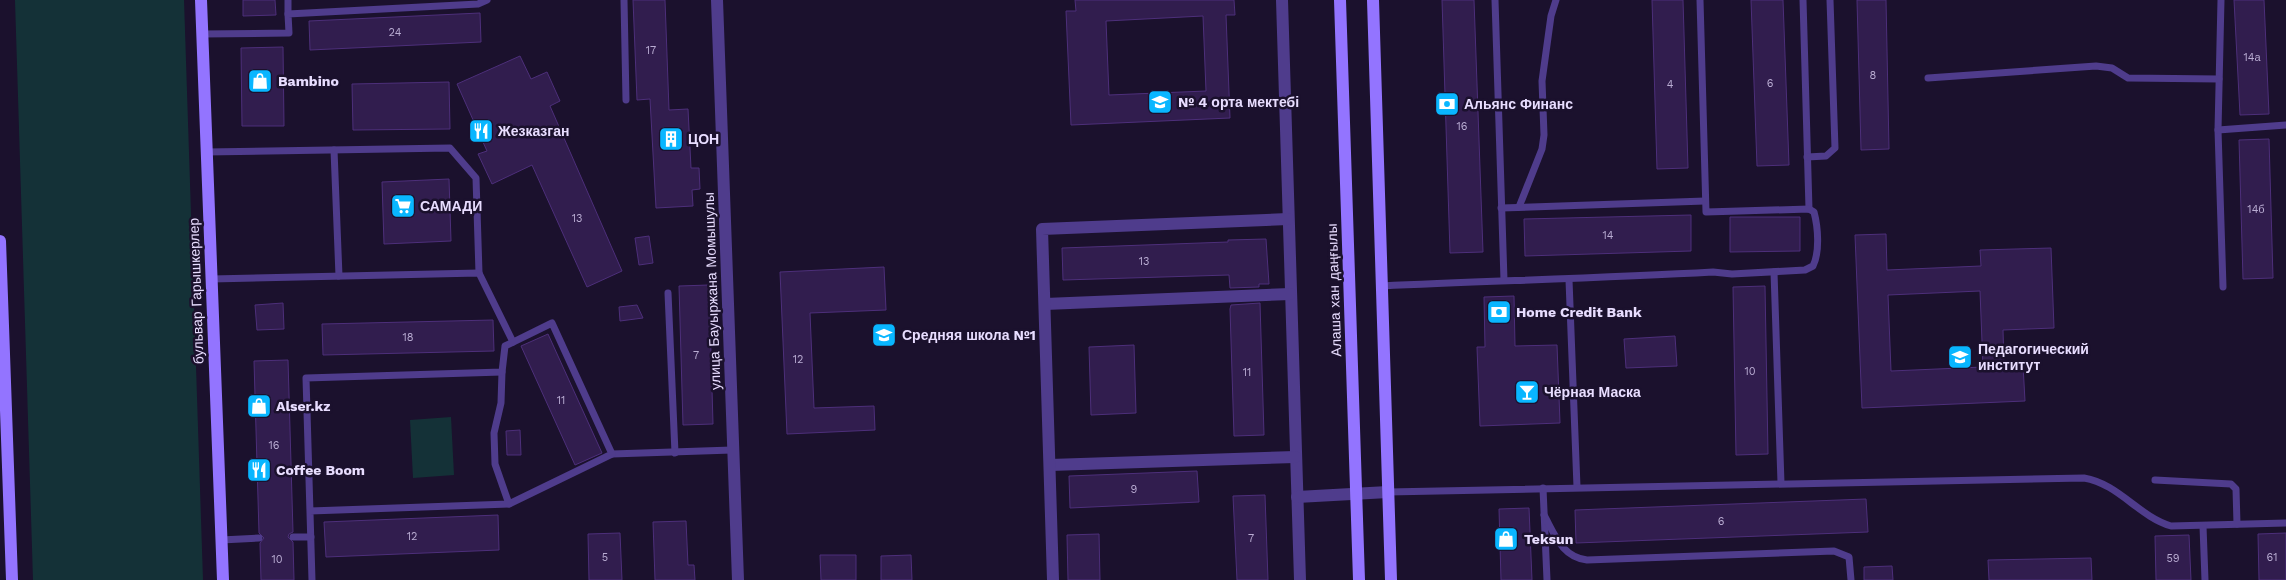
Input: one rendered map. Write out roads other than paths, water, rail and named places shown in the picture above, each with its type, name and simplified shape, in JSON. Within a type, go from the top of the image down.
[{"type":"main road","name":"бульвар Гарышкерлер","points":[[201,0],[223,580]]},
{"type":"main road","name":"Алаша хан даңғылы","points":[[1340,0],[1358,580]]},
{"type":"main road","points":[[1373,0],[1391,580]]},
{"type":"main road","points":[[0,241],[5,550],[12,580]]},
{"type":"street","name":"улица Бауыржана Момышулы","points":[[717,0],[738,580]]},
{"type":"street","points":[[1282,0],[1300,580]]},
{"type":"street","points":[[1053,580],[1042,229],[1288,219]]},
{"type":"street","points":[[1045,304],[1290,294]]},
{"type":"street","points":[[1050,465],[1295,457]]},
{"type":"street","points":[[1297,497],[1356,492],[1388,492]]},
{"type":"lane","points":[[202,34],[289,33],[288,0]]},
{"type":"lane","points":[[288,14],[478,4],[487,0]]},
{"type":"lane","points":[[624,0],[626,100]]},
{"type":"lane","points":[[1495,0],[1504,280]]},
{"type":"lane","points":[[1519,207],[1542,149],[1544,135],[1542,82],[1551,16],[1556,0]]},
{"type":"lane","points":[[1382,286],[1504,280],[1569,280],[1713,272],[1732,274],[1804,270],[1813,266],[1816,252],[1815,218],[1814,212],[1809,209],[1706,212],[1700,0]]},
{"type":"lane","points":[[1804,0],[1809,209]]},
{"type":"lane","points":[[1807,157],[1826,156],[1835,148],[1830,0]]},
{"type":"lane","points":[[2221,0],[2218,130],[2223,287]]},
{"type":"lane","points":[[1928,78],[2096,66],[2112,68],[2128,78],[2219,79]]},
{"type":"lane","points":[[2218,130],[2286,125]]},
{"type":"lane","points":[[206,152],[450,148],[476,178],[479,273],[513,342]]},
{"type":"lane","points":[[334,150],[339,276]]},
{"type":"lane","points":[[1501,208],[1705,201]]},
{"type":"lane","points":[[1774,272],[1781,483]]},
{"type":"lane","points":[[211,279],[479,273]]},
{"type":"lane","points":[[1569,280],[1576,487]]},
{"type":"lane","points":[[668,293],[675,453]]},
{"type":"lane","points":[[509,504],[495,464],[494,433],[501,403],[505,346],[552,323],[612,454]]},
{"type":"lane","points":[[312,580],[306,378],[502,372]]},
{"type":"lane","points":[[310,511],[509,504],[612,454],[732,450]]},
{"type":"lane","points":[[1388,492],[2084,478],[2096,480],[2118,491],[2143,511],[2162,523],[2171,526],[2286,523]]},
{"type":"lane","points":[[2154,480],[2231,484],[2236,489],[2237,524]]},
{"type":"lane","points":[[1543,488],[1547,580]]},
{"type":"lane","points":[[1544,515],[1564,550],[1576,559],[1834,551],[1849,556],[1850,580]]},
{"type":"lane","points":[[2203,526],[2205,580]]},
{"type":"lane","points":[[293,537],[311,537]]},
{"type":"lane","points":[[221,540],[260,538]]},
{"type":"place","name":"Bambino","points":[[260,81]]},
{"type":"place","name":"№ 4 орта мектебі","points":[[1160,102]]},
{"type":"place","name":"Альянс Финанс","points":[[1447,104]]},
{"type":"place","name":"Жезказган","points":[[481,131]]},
{"type":"place","name":"ЦОН","points":[[671,139]]},
{"type":"place","name":"САМАДИ","points":[[403,206]]},
{"type":"place","name":"Home Credit Bank","points":[[1499,312]]},
{"type":"place","name":"Средняя школа №1","points":[[884,335]]},
{"type":"place","name":"Педагогический институт","points":[[1960,357]]},
{"type":"place","name":"Чёрная Маска","points":[[1527,392]]},
{"type":"place","name":"Alser.kz","points":[[259,406]]},
{"type":"place","name":"Coffee Boom","points":[[259,470]]},
{"type":"place","name":"Teksun","points":[[1506,539]]}]
